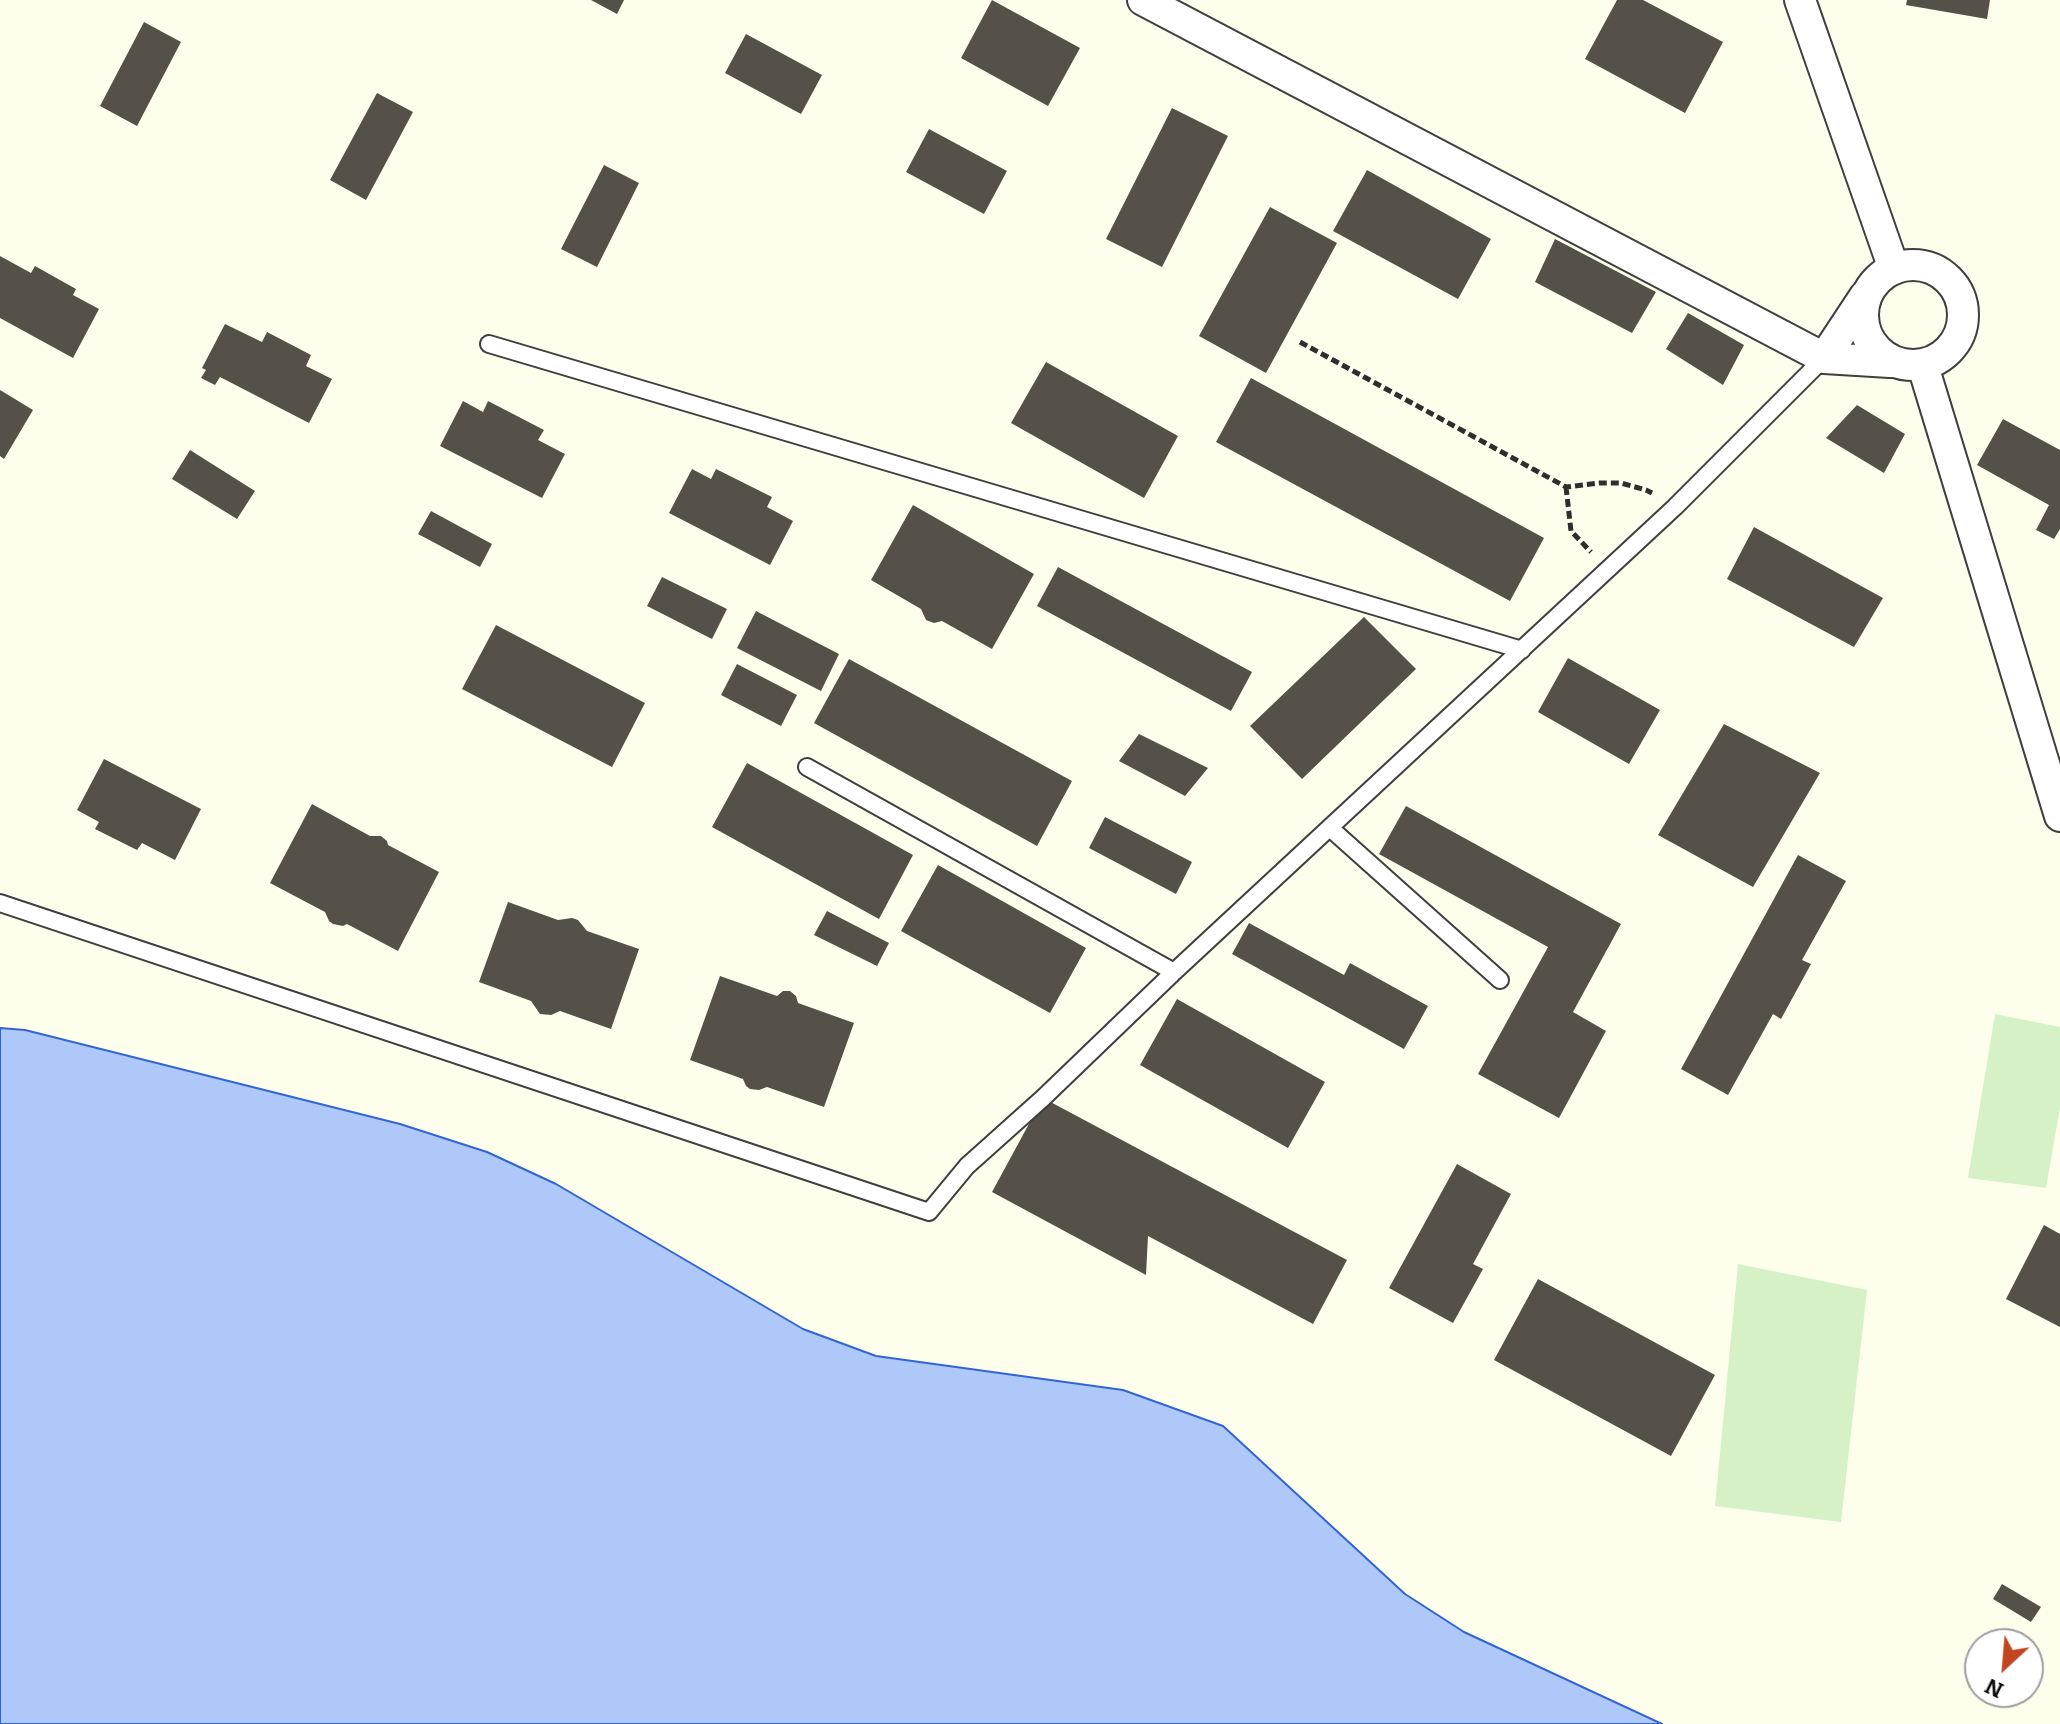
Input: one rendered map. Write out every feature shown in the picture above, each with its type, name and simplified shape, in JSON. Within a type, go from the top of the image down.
[{"type":"street","points":[[1143,0],[1824,358],[1923,366],[1947,354],[1962,333],[1964,307],[1954,283],[1933,267],[1906,264],[1882,274],[1824,358]]},
{"type":"street","points":[[1800,0],[1894,269]]},
{"type":"street","points":[[1866,294],[1862,320],[1871,345],[1890,362]]},
{"type":"street","points":[[1923,366],[2060,816]]},
{"type":"lane","points":[[489,344],[1522,650]]},
{"type":"lane","points":[[0,903],[929,1212],[967,1166],[1675,507],[1824,358]]},
{"type":"lane","points":[[807,767],[1174,972]]},
{"type":"lane","points":[[1330,828],[1500,980]]},
{"type":"path","points":[[1300,342],[1566,487],[1621,483],[1646,490],[1675,507]]},
{"type":"path","points":[[1566,487],[1571,531],[1606,571]]},
{"type":"green space","points":[[1995,1014],[2060,1027],[2060,1108],[2046,1188],[1968,1178]]},
{"type":"green space","points":[[1738,1264],[1867,1290],[1841,1522],[1715,1506]]},
{"type":"water","points":[[0,1028],[25,1030],[400,1124],[487,1152],[556,1184],[803,1329],[876,1356],[1123,1390],[1223,1426],[1405,1594],[1464,1632],[1662,1724],[0,1724]]},
{"type":"building","points":[[591,0],[624,0],[617,14]]},
{"type":"building","points":[[992,0],[1080,48],[1048,106],[961,58]]},
{"type":"building","points":[[1617,0],[1643,0],[1723,42],[1685,113],[1585,59]]},
{"type":"building","points":[[1907,0],[1990,0],[1987,19],[1906,5]]},
{"type":"building","points":[[144,22],[181,42],[137,126],[100,106]]},
{"type":"building","points":[[746,34],[822,75],[801,114],[725,73]]},
{"type":"building","points":[[377,93],[413,112],[366,200],[330,180]]},
{"type":"building","points":[[1172,108],[1228,136],[1162,267],[1106,239]]},
{"type":"building","points":[[929,129],[1007,171],[984,214],[906,172]]},
{"type":"building","points":[[604,165],[639,183],[597,267],[561,249]]},
{"type":"building","points":[[1367,170],[1491,239],[1458,299],[1333,231]]},
{"type":"building","points":[[1270,207],[1337,243],[1266,373],[1199,336]]},
{"type":"building","points":[[1555,239],[1656,292],[1632,333],[1535,282]]},
{"type":"building","points":[[0,256],[31,273],[35,266],[76,289],[73,295],[99,309],[73,358],[0,318]]},
{"type":"building","points":[[1688,313],[1744,345],[1723,385],[1666,349]]},
{"type":"building","points":[[225,324],[262,342],[267,332],[311,355],[306,366],[332,379],[309,423],[220,377],[215,385],[201,378],[206,370],[202,368]]},
{"type":"building","points":[[1046,362],[1178,436],[1144,498],[1011,423]]},
{"type":"building","points":[[1251,378],[1544,538],[1510,601],[1216,442]]},
{"type":"building","points":[[0,390],[33,410],[4,459],[0,456]]},
{"type":"building","points":[[463,401],[483,412],[488,401],[544,430],[538,440],[565,454],[542,498],[440,446]]},
{"type":"building","points":[[1857,405],[1905,434],[1884,473],[1826,438]]},
{"type":"building","points":[[2003,419],[2060,450],[2060,529],[2054,539],[2036,530],[2049,505],[1977,465]]},
{"type":"building","points":[[190,450],[255,491],[237,519],[172,479]]},
{"type":"building","points":[[692,469],[711,479],[716,469],[772,497],[767,507],[793,521],[770,565],[669,513]]},
{"type":"building","points":[[913,505],[1034,574],[992,649],[942,621],[934,623],[926,620],[921,609],[871,580]]},
{"type":"building","points":[[431,511],[492,544],[480,567],[418,534]]},
{"type":"building","points":[[1754,527],[1883,598],[1854,647],[1727,579]]},
{"type":"building","points":[[1058,567],[1252,672],[1231,711],[1037,606]]},
{"type":"building","points":[[662,577],[727,609],[712,639],[647,606]]},
{"type":"building","points":[[756,611],[839,654],[821,691],[737,648]]},
{"type":"building","points":[[1364,617],[1416,669],[1302,779],[1250,726]]},
{"type":"building","points":[[496,625],[645,703],[612,767],[462,689]]},
{"type":"building","points":[[1568,658],[1660,710],[1629,764],[1538,712]]},
{"type":"building","points":[[849,659],[1072,781],[1037,846],[814,723]]},
{"type":"building","points":[[737,664],[797,695],[781,726],[721,695]]},
{"type":"building","points":[[1724,724],[1820,773],[1753,887],[1658,835]]},
{"type":"building","points":[[1139,734],[1208,768],[1185,796],[1119,761]]},
{"type":"building","points":[[104,759],[201,809],[175,860],[142,843],[137,850],[95,829],[99,822],[77,810]]},
{"type":"building","points":[[747,763],[913,855],[879,919],[712,827]]},
{"type":"building","points":[[312,804],[370,836],[381,836],[388,845],[439,872],[398,951],[347,924],[333,924],[325,912],[270,883]]},
{"type":"building","points":[[1406,806],[1621,924],[1573,1012],[1606,1031],[1559,1118],[1478,1074],[1548,947],[1379,854]]},
{"type":"building","points":[[1105,817],[1192,862],[1176,894],[1089,848]]},
{"type":"building","points":[[1798,855],[1846,881],[1802,960],[1811,964],[1781,1019],[1773,1014],[1728,1095],[1681,1069]]},
{"type":"building","points":[[938,865],[1086,948],[1050,1013],[901,931]]},
{"type":"building","points":[[508,902],[558,920],[578,920],[587,931],[639,949],[611,1029],[560,1011],[551,1015],[540,1014],[531,1001],[479,982]]},
{"type":"building","points":[[827,911],[889,943],[877,966],[814,935]]},
{"type":"building","points":[[1249,923],[1344,975],[1350,963],[1428,1006],[1404,1049],[1232,954]]},
{"type":"building","points":[[720,976],[777,996],[783,991],[790,991],[798,1003],[854,1023],[824,1107],[767,1087],[750,1089],[743,1079],[690,1060]]},
{"type":"building","points":[[1177,999],[1325,1082],[1288,1148],[1140,1065]]},
{"type":"building","points":[[1043,1098],[1347,1260],[1313,1324],[1148,1236],[1146,1275],[992,1192]]},
{"type":"building","points":[[1457,1164],[1511,1194],[1473,1264],[1483,1269],[1453,1323],[1389,1288]]},
{"type":"building","points":[[2044,1225],[2060,1234],[2060,1327],[2006,1299]]},
{"type":"building","points":[[1538,1279],[1715,1375],[1671,1456],[1494,1360]]},
{"type":"building","points":[[2002,1584],[2041,1607],[2031,1622],[1993,1599]]}]
